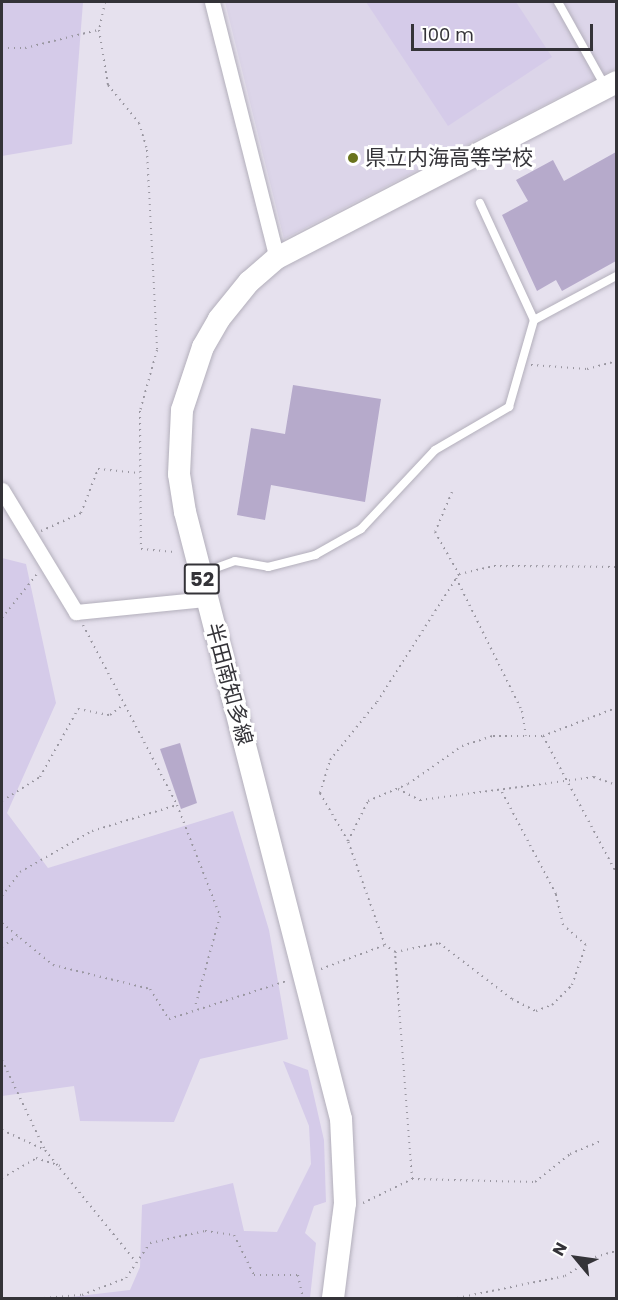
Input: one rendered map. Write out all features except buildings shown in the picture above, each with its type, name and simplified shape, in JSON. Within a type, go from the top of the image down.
[{"type":"main road","name":"半田南知多線","points":[[333,1299],[345,1203],[341,1119],[198,563],[179,474],[182,410],[219,320],[249,282],[277,258],[611,84]]},
{"type":"street","points":[[212,2],[277,258]]},
{"type":"street","points":[[2,490],[76,612],[207,598]]},
{"type":"lane","points":[[558,2],[611,84]]},
{"type":"lane","points":[[198,563],[235,561],[268,567],[315,555],[361,529],[435,450],[509,406],[534,320],[480,203]]},
{"type":"lane","points":[[534,320],[616,276]]},
{"type":"path","points":[[105,2],[99,30],[108,85],[139,123],[147,150],[157,350],[140,411],[141,549],[198,563]]},
{"type":"path","points":[[2,48],[25,48],[99,30]]},
{"type":"path","points":[[522,364],[587,369],[616,361]]},
{"type":"path","points":[[30,535],[81,513],[98,469],[139,473]]},
{"type":"path","points":[[452,492],[435,532],[459,574]]},
{"type":"path","points":[[2,618],[48,564]]},
{"type":"path","points":[[412,1179],[394,952],[385,945],[348,841],[320,793],[330,760],[384,693],[459,574],[494,566],[616,567]]},
{"type":"path","points":[[456,578],[522,711],[526,736]]},
{"type":"path","points":[[76,612],[177,806],[220,916],[195,1007]]},
{"type":"path","points":[[2,801],[40,777],[78,709],[110,715],[124,704]]},
{"type":"path","points":[[348,841],[368,801],[398,789],[462,746],[493,736],[543,736],[616,708]]},
{"type":"path","points":[[543,736],[616,872]]},
{"type":"path","points":[[398,789],[420,800],[594,777],[616,785]]},
{"type":"path","points":[[394,952],[439,943],[536,1011],[552,1005],[572,985],[586,945],[562,925],[556,894],[501,790]]},
{"type":"path","points":[[2,896],[20,872],[92,831],[177,806]]},
{"type":"path","points":[[2,923],[53,965],[150,989],[169,1019],[195,1007],[305,976],[385,945]]},
{"type":"path","points":[[2,947],[17,936]]},
{"type":"path","points":[[2,1060],[45,1150],[136,1262]]},
{"type":"path","points":[[2,1130],[45,1150]]},
{"type":"path","points":[[345,1203],[367,1203],[412,1179],[535,1182],[570,1154],[600,1141]]},
{"type":"path","points":[[2,1178],[36,1158],[60,1166]]},
{"type":"path","points":[[44,1299],[82,1295],[126,1278],[150,1243],[205,1231],[234,1235],[254,1275],[298,1275],[303,1299]]},
{"type":"path","points":[[458,1299],[564,1276],[595,1257],[616,1251]]},
{"type":"shaded area","points":[[2,2],[83,2],[72,144],[2,156]]},
{"type":"shaded area","name":"県立内海高等学校","points":[[225,2],[616,2],[616,68],[284,239]]},
{"type":"shaded area","points":[[366,2],[516,2],[552,57],[448,126]]},
{"type":"shaded area","points":[[2,558],[26,564],[56,703],[7,813],[48,868],[233,811],[269,930],[288,1039],[200,1059],[174,1122],[80,1121],[74,1086],[2,1096]]},
{"type":"shaded area","points":[[283,1061],[308,1070],[324,1140],[326,1202],[314,1206],[305,1233],[316,1243],[310,1298],[62,1298],[130,1290],[140,1267],[142,1205],[233,1183],[244,1231],[277,1232],[311,1164],[309,1126]]},
{"type":"place","name":"県立内海高等学校","points":[[353,158]]}]
